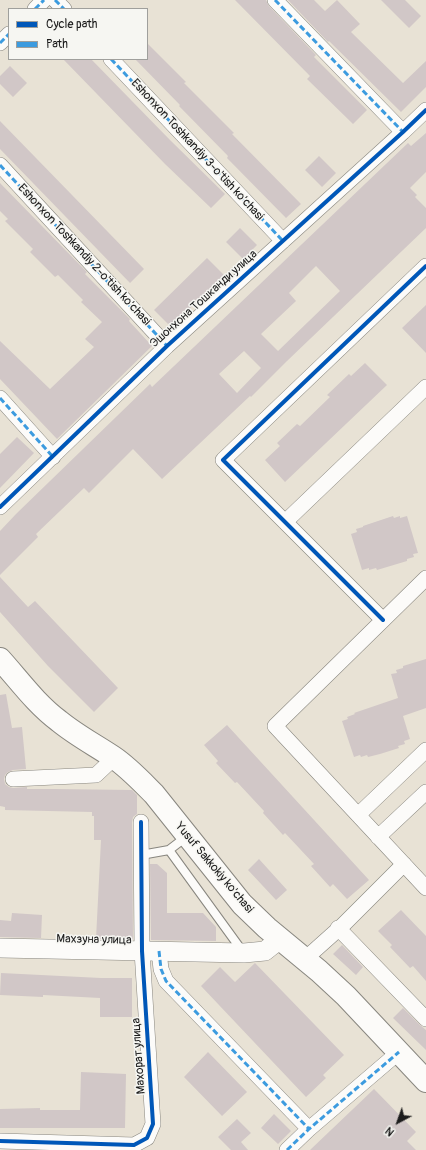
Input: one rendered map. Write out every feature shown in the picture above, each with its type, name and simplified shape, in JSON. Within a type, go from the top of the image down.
[{"type":"main road","name":"Yusuf Sakkokiy ko'chasi","points":[[0,659],[48,712],[69,729],[114,758],[134,774],[154,794],[242,904],[267,928],[305,959],[346,996],[426,1081]]},
{"type":"street","points":[[36,8],[44,0]]},
{"type":"street","points":[[55,0],[63,8]]},
{"type":"street","points":[[275,0],[403,132]]},
{"type":"street","points":[[0,43],[8,35]]},
{"type":"street","name":"Eshonxon Toshkandiy 3-o'tish ko'chasi","points":[[112,60],[283,241]]},
{"type":"street","name":"Эшонхона Тошканди улица","points":[[0,507],[167,346],[426,110]]},
{"type":"street","name":"Eshonxon Toshkandiy 2-o'tish ko'chasi","points":[[0,165],[167,346]]},
{"type":"street","points":[[383,620],[223,460],[426,266]]},
{"type":"street","points":[[285,522],[426,388]]},
{"type":"street","points":[[0,398],[53,457]]},
{"type":"street","points":[[426,578],[275,726],[426,888]]},
{"type":"street","points":[[358,815],[426,750]]},
{"type":"street","points":[[13,779],[96,775],[114,758]]},
{"type":"street","points":[[378,837],[426,792]]},
{"type":"street","name":"Махорат улица","points":[[0,1142],[134,1145],[147,1138],[153,1124],[150,951],[141,855],[141,822]]},
{"type":"street","points":[[305,959],[404,864]]},
{"type":"street","points":[[338,928],[426,1019]]},
{"type":"street","name":"Махзуна улица","points":[[0,948],[244,953],[265,951],[280,939]]},
{"type":"street","points":[[150,951],[161,969],[166,981],[309,1129]]},
{"type":"street","points":[[287,1150],[309,1129],[399,1052]]},
{"type":"lane","points":[[141,855],[170,850],[187,836]]},
{"type":"lane","points":[[170,850],[244,953]]},
{"type":"building","points":[[235,0],[266,0],[269,6],[316,55],[314,57],[367,110],[353,124],[307,79],[310,76]]},
{"type":"building","points":[[288,0],[314,0],[325,11],[337,0],[360,24],[351,32],[403,83],[426,61],[426,87],[401,112],[329,41],[328,42]]},
{"type":"building","points":[[381,0],[405,0],[421,16],[409,28]]},
{"type":"building","points":[[148,44],[186,82],[184,83],[234,133],[232,134],[301,204],[286,218],[227,158],[228,156],[179,106],[180,105],[136,60],[148,60]]},
{"type":"building","points":[[64,60],[92,60],[225,194],[211,208],[165,164]]},
{"type":"building","points":[[10,66],[27,83],[13,97],[0,84],[0,76]]},
{"type":"building","points":[[0,121],[144,269],[130,283],[0,149]]},
{"type":"building","points":[[426,133],[426,172],[410,188],[417,195],[415,197],[426,208],[426,228],[251,397],[250,396],[162,479],[133,449],[89,493],[84,488],[36,534],[38,537],[0,575],[0,531],[16,514],[150,384],[152,387],[408,143],[411,146]],"holes":[[[316,266],[340,291],[278,351],[261,334],[296,301],[289,293]],[[244,351],[261,368],[237,393],[219,374]]]},
{"type":"building","points":[[319,156],[336,173],[322,187],[305,170]]},
{"type":"building","points":[[0,183],[87,272],[85,274],[130,319],[129,321],[152,346],[57,439],[0,379],[0,341],[50,389],[94,347],[85,339],[102,322],[81,302],[83,300],[58,275],[55,277],[30,252],[33,249],[5,221],[8,219],[0,211]]},
{"type":"building","points":[[240,228],[257,245],[243,259],[226,242]]},
{"type":"building","points":[[207,258],[224,275],[171,327],[154,310]]},
{"type":"building","points":[[426,305],[426,353],[402,328]]},
{"type":"building","points":[[365,363],[387,385],[285,482],[265,460],[280,446],[277,443],[297,424],[300,426],[330,397],[327,395],[349,374],[351,376]]},
{"type":"building","points":[[17,437],[34,453],[0,488],[0,454]]},
{"type":"building","points":[[393,516],[394,518],[400,516],[400,518],[407,516],[418,553],[413,554],[414,557],[407,559],[407,561],[377,570],[376,568],[369,570],[369,568],[362,570],[351,534],[357,532],[356,529],[363,526]]},
{"type":"building","points":[[0,577],[28,607],[35,601],[118,688],[94,712],[48,666],[0,612]]},
{"type":"building","points":[[426,659],[426,708],[403,716],[410,739],[404,741],[405,744],[398,746],[399,748],[368,757],[367,755],[361,757],[360,755],[354,757],[342,721],[348,719],[347,717],[355,714],[354,713],[398,698],[391,674],[397,673],[396,670],[403,668],[403,666]]},
{"type":"building","points":[[6,694],[12,728],[22,727],[26,769],[8,772],[4,779],[5,784],[13,788],[27,787],[27,789],[132,790],[137,795],[137,814],[133,817],[132,822],[133,940],[96,939],[101,840],[94,840],[94,816],[92,816],[92,812],[5,810],[5,807],[0,806],[0,695]]},
{"type":"building","points":[[227,725],[369,880],[347,899],[333,884],[330,887],[311,866],[314,864],[285,833],[283,835],[263,813],[264,811],[237,782],[235,783],[216,763],[218,761],[204,745]]},
{"type":"building","points":[[259,859],[287,890],[276,900],[248,870]]},
{"type":"building","points":[[150,864],[157,864],[167,873],[167,913],[203,913],[216,927],[216,941],[151,940]]},
{"type":"building","points":[[401,910],[426,936],[426,981],[413,966],[410,968],[390,947],[392,945],[378,931]]},
{"type":"building","points":[[12,913],[42,915],[41,938],[0,937],[0,920],[11,921]]},
{"type":"building","points":[[342,945],[363,967],[356,975],[333,954]]},
{"type":"building","points":[[255,963],[344,1055],[323,1075],[326,1078],[306,1097],[201,986],[220,967],[235,982]]},
{"type":"building","points":[[1,973],[132,978],[132,1017],[100,1017],[100,998],[43,995],[43,997],[0,995]]},
{"type":"building","points":[[403,1008],[426,1030],[426,1050],[393,1018]]},
{"type":"building","points":[[208,1052],[247,1092],[222,1116],[184,1077]]},
{"type":"building","points":[[81,1072],[126,1074],[125,1128],[0,1128],[0,1109],[40,1108],[40,1110],[80,1110]]},
{"type":"building","points":[[374,1089],[416,1132],[407,1141],[416,1150],[310,1150]]},
{"type":"building","points":[[274,1114],[291,1131],[278,1144],[261,1128]]},
{"type":"building","points":[[237,1119],[251,1133],[241,1142],[248,1150],[231,1150],[218,1137]]},
{"type":"marked path","points":[[36,8],[44,0]]},
{"type":"marked path","points":[[55,0],[63,8]]},
{"type":"marked path","points":[[275,0],[403,132]]},
{"type":"marked path","points":[[0,43],[8,35]]},
{"type":"marked path","points":[[112,60],[283,241]]},
{"type":"marked path","points":[[0,165],[167,346]]},
{"type":"marked path","points":[[0,398],[53,457]]},
{"type":"marked path","points":[[159,951],[161,969],[166,981],[309,1129]]},
{"type":"marked path","points":[[287,1150],[309,1129],[399,1052]]},
{"type":"cycle path","points":[[0,507],[167,346],[426,110]]},
{"type":"cycle path","points":[[383,620],[223,460],[426,266]]},
{"type":"cycle path","points":[[0,1141],[134,1145],[147,1138],[153,1124],[142,951],[141,822]]}]
